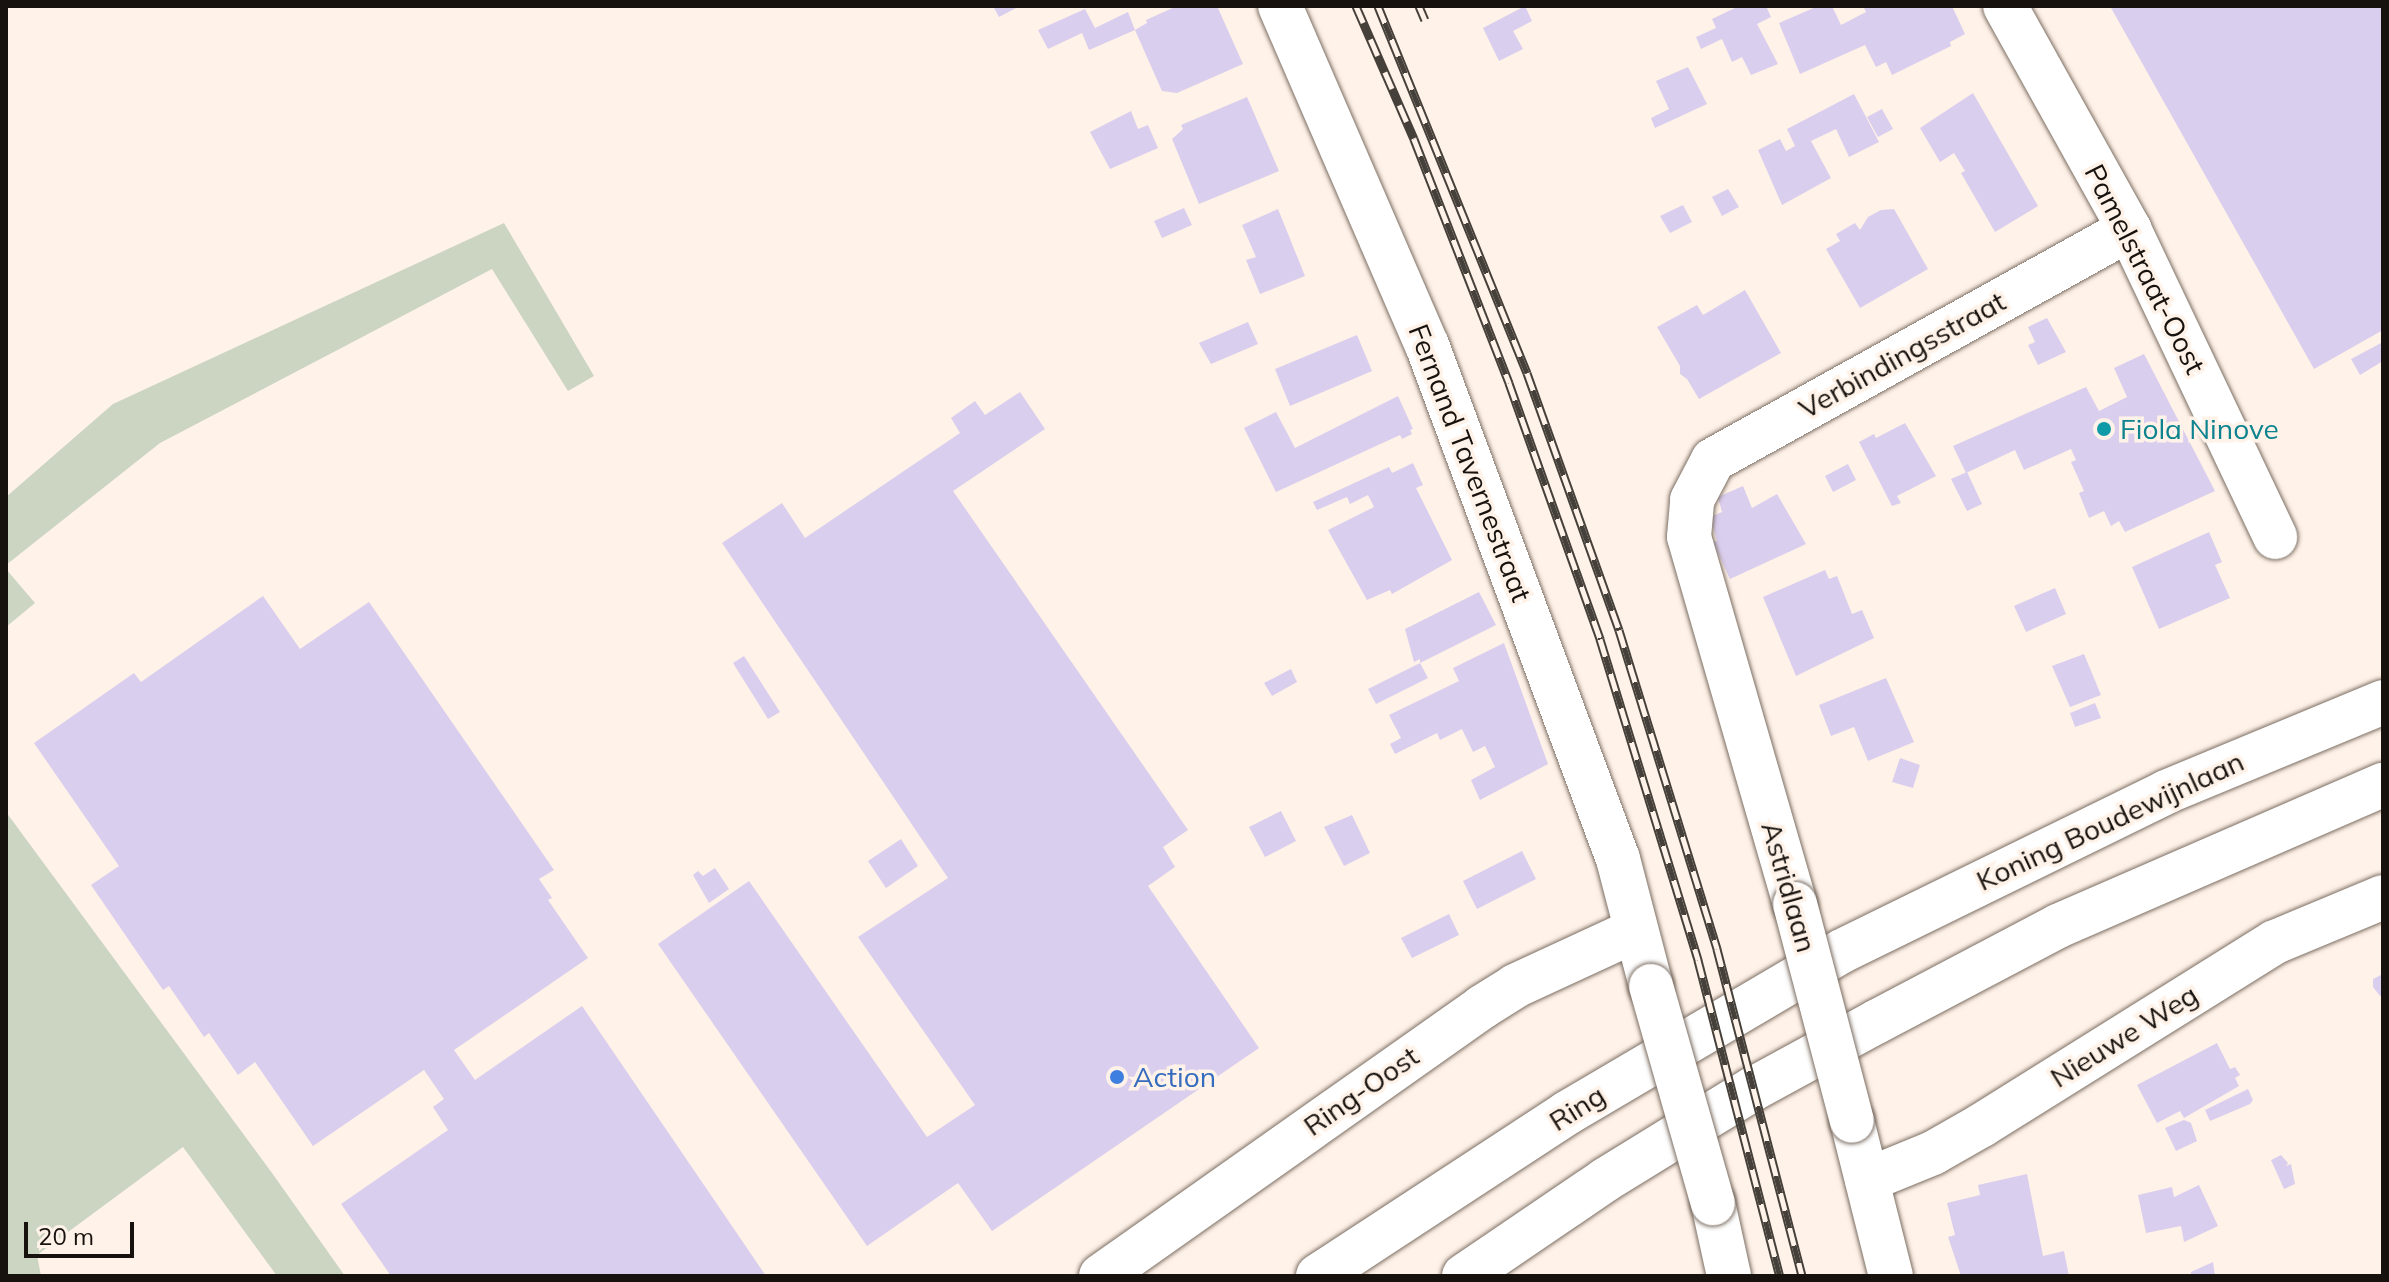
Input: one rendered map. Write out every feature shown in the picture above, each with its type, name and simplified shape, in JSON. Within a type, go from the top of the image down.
[{"type":"main road","name":"Fernand Tavernestraat","points":[[1280,6],[1427,345],[1618,859],[1713,1203],[1727,1275]]},
{"type":"main road","name":"Pamelstraat-Oost","points":[[2005,6],[2129,229],[2275,537]]},
{"type":"main road","name":"Verbindingsstraat","points":[[1692,500],[1713,460],[2129,229]]},
{"type":"main road","name":"Astridlaan","points":[[1692,500],[1689,537],[1795,904],[1891,1276]]},
{"type":"main road","name":"Koning Boudewijnlaan","points":[[1842,951],[2166,792],[2383,702]]},
{"type":"main road","points":[[1464,1276],[1605,1180],[1753,1089],[1876,1022],[2058,926],[2326,807],[2383,785]]},
{"type":"main road","name":"Nieuwe Weg","points":[[1867,1180],[1933,1153],[1982,1125],[2275,942],[2383,897]]},
{"type":"main road","name":"Ring-Oost","points":[[1101,1276],[1482,1007],[1515,986],[1636,930]]},
{"type":"main road","name":"Ring","points":[[1318,1276],[1567,1113],[1842,951]]},
{"type":"green space","points":[[504,223],[594,376],[568,391],[492,269],[160,443],[6,565],[6,497],[113,404]]},
{"type":"green space","points":[[6,569],[35,603],[6,627]]},
{"type":"green space","points":[[6,812],[345,1276],[277,1276],[183,1147],[37,1255],[41,1276],[6,1276]]},
{"type":"building","points":[[993,6],[1020,6],[999,17]]},
{"type":"building","points":[[1177,6],[1217,6],[1243,64],[1177,93],[1162,91],[1135,30],[1147,23],[1146,20]]},
{"type":"building","points":[[1525,6],[1532,21],[1513,31],[1523,49],[1499,61],[1483,28]]},
{"type":"building","points":[[1739,6],[1766,6],[1771,17],[1757,24],[1778,64],[1751,75],[1742,57],[1732,62],[1722,39],[1701,49],[1696,37],[1716,28],[1712,19]]},
{"type":"building","points":[[1818,6],[1832,6],[1841,25],[1866,12],[1864,8],[1869,6],[1952,6],[1965,34],[1950,42],[1951,46],[1892,75],[1886,62],[1876,67],[1865,45],[1800,74],[1779,23]]},
{"type":"building","points":[[2110,6],[2383,6],[2383,330],[2314,369]]},
{"type":"building","points":[[1085,9],[1095,28],[1128,12],[1135,30],[1089,50],[1082,33],[1048,49],[1038,30]]},
{"type":"building","points":[[1688,67],[1707,104],[1655,128],[1651,118],[1669,109],[1656,81]]},
{"type":"building","points":[[1973,93],[2038,206],[1995,232],[1961,173],[1965,171],[1954,153],[1940,162],[1920,128]]},
{"type":"building","points":[[1854,94],[1879,142],[1849,157],[1836,129],[1811,141],[1831,178],[1782,205],[1758,150],[1780,139],[1786,151],[1795,146],[1787,129]]},
{"type":"building","points":[[1247,97],[1279,171],[1199,204],[1172,139],[1183,129],[1181,125]]},
{"type":"building","points":[[1882,109],[1893,129],[1878,137],[1867,117]]},
{"type":"building","points":[[1131,111],[1138,129],[1148,125],[1158,148],[1110,169],[1090,132]]},
{"type":"building","points":[[1728,189],[1739,207],[1722,216],[1712,197]]},
{"type":"building","points":[[1683,205],[1692,222],[1670,233],[1660,216]]},
{"type":"building","points":[[1184,208],[1192,225],[1162,238],[1154,221]]},
{"type":"building","points":[[1278,209],[1305,276],[1260,294],[1246,260],[1256,257],[1242,225]]},
{"type":"building","points":[[1894,209],[1928,269],[1860,308],[1826,249],[1840,241],[1836,234],[1855,223],[1860,230],[1868,217],[1881,210]]},
{"type":"building","points":[[1745,290],[1781,353],[1699,399],[1687,379],[1680,374],[1680,366],[1657,327],[1697,305],[1703,315]]},
{"type":"building","points":[[2047,318],[2066,352],[2038,365],[2028,345],[2035,342],[2028,327]]},
{"type":"building","points":[[1248,322],[1258,344],[1211,364],[1199,343]]},
{"type":"building","points":[[1357,335],[1372,371],[1290,406],[1275,369]]},
{"type":"building","points":[[2381,343],[2383,361],[2360,375],[2351,359]]},
{"type":"building","points":[[2144,354],[2215,491],[2125,532],[2119,521],[2111,526],[2104,511],[2089,518],[2079,493],[2084,491],[2071,462],[2076,460],[2071,449],[2024,470],[2015,450],[1966,473],[1953,446],[2086,387],[2099,411],[2127,397],[2114,368]]},
{"type":"building","points":[[1020,392],[1045,429],[953,491],[1188,830],[1163,847],[1175,867],[1148,886],[1259,1048],[992,1231],[958,1183],[867,1246],[658,944],[749,881],[927,1137],[975,1105],[858,937],[948,878],[722,543],[782,503],[805,538],[960,433],[951,418],[975,401],[985,415]]},
{"type":"building","points":[[1398,396],[1413,429],[1410,430],[1412,434],[1402,439],[1400,435],[1276,492],[1244,428],[1276,412],[1295,448]]},
{"type":"building","points":[[1905,423],[1936,476],[1897,496],[1901,503],[1892,506],[1859,442],[1874,434],[1876,438]]},
{"type":"building","points":[[1413,463],[1423,485],[1416,488],[1452,560],[1392,594],[1390,590],[1367,600],[1328,530],[1374,507],[1368,495],[1350,504],[1347,497],[1317,510],[1313,502],[1389,467],[1392,473]]},
{"type":"building","points":[[1848,464],[1856,480],[1833,492],[1825,476]]},
{"type":"building","points":[[1967,472],[1982,504],[1967,511],[1951,479]]},
{"type":"building","points":[[1743,486],[1752,508],[1777,494],[1806,544],[1730,579],[1713,542],[1717,541],[1710,517],[1722,512],[1718,497]]},
{"type":"building","points":[[2209,532],[2222,562],[2215,565],[2230,598],[2159,629],[2132,567]]},
{"type":"building","points":[[1825,570],[1829,579],[1837,576],[1852,614],[1862,610],[1874,638],[1796,676],[1763,597]]},
{"type":"building","points":[[2055,588],[2066,614],[2026,632],[2014,606]]},
{"type":"building","points":[[1479,592],[1496,625],[1420,663],[1420,659],[1414,662],[1405,629]]},
{"type":"building","points":[[263,596],[300,649],[369,602],[554,870],[539,879],[552,898],[548,900],[588,958],[454,1050],[475,1080],[582,1006],[766,1276],[391,1276],[341,1204],[448,1130],[433,1107],[444,1099],[424,1070],[313,1146],[255,1062],[238,1075],[209,1033],[204,1037],[169,986],[163,990],[91,885],[119,866],[34,743],[134,673],[141,682]]},
{"type":"building","points":[[1504,643],[1548,764],[1480,800],[1471,780],[1495,767],[1485,746],[1473,752],[1462,729],[1440,740],[1437,733],[1395,754],[1390,744],[1401,738],[1389,715],[1459,681],[1453,668]]},
{"type":"building","points":[[2084,654],[2101,695],[2070,707],[2052,666]]},
{"type":"building","points":[[744,656],[780,712],[768,719],[733,663]]},
{"type":"building","points":[[1420,663],[1428,678],[1376,704],[1368,689]]},
{"type":"building","points":[[1291,669],[1297,682],[1272,696],[1264,683]]},
{"type":"building","points":[[1886,678],[1914,742],[1868,761],[1854,727],[1831,736],[1819,705]]},
{"type":"building","points":[[2095,703],[2101,718],[2075,727],[2070,713]]},
{"type":"building","points":[[1900,758],[1920,765],[1913,788],[1892,782]]},
{"type":"building","points":[[1281,811],[1296,841],[1265,857],[1249,827]]},
{"type":"building","points":[[1352,815],[1370,853],[1344,866],[1324,827]]},
{"type":"building","points":[[901,839],[918,866],[886,888],[868,861]]},
{"type":"building","points":[[1522,851],[1536,879],[1477,909],[1463,881]]},
{"type":"building","points":[[715,868],[729,889],[709,903],[693,875],[698,871],[703,876]]},
{"type":"building","points":[[1449,914],[1459,935],[1412,958],[1401,938]]},
{"type":"building","points":[[2383,974],[2383,995],[2380,996],[2373,987],[2373,979]]},
{"type":"building","points":[[2217,1043],[2230,1069],[2235,1067],[2240,1075],[2235,1078],[2239,1086],[2184,1118],[2180,1111],[2157,1123],[2137,1085]]},
{"type":"building","points":[[2248,1089],[2253,1100],[2250,1104],[2210,1121],[2205,1110]]},
{"type":"building","points":[[2184,1120],[2191,1123],[2197,1141],[2176,1151],[2165,1128]]},
{"type":"building","points":[[2281,1155],[2288,1163],[2286,1166],[2291,1164],[2295,1184],[2284,1189],[2271,1160]]},
{"type":"building","points":[[2027,1174],[2043,1256],[2064,1251],[2069,1276],[1961,1276],[1948,1237],[1955,1235],[1947,1203],[1980,1195],[1978,1185]]},
{"type":"building","points":[[2199,1185],[2218,1226],[2184,1242],[2181,1226],[2146,1233],[2138,1195],[2172,1187],[2174,1197]]},
{"type":"building","points":[[2213,1262],[2215,1276],[2191,1276],[2191,1272]]},
{"type":"railway","points":[[1356,6],[1414,139],[1509,383],[1600,639],[1698,960],[1780,1276]]},
{"type":"railway","points":[[1378,6],[1527,373],[1619,630],[1717,949],[1802,1276]]},
{"type":"railway","points":[[1419,6],[1425,20]]},
{"type":"place","name":"Fiola Ninove","points":[[2104,429]]},
{"type":"place","name":"Action","points":[[1117,1077]]}]
